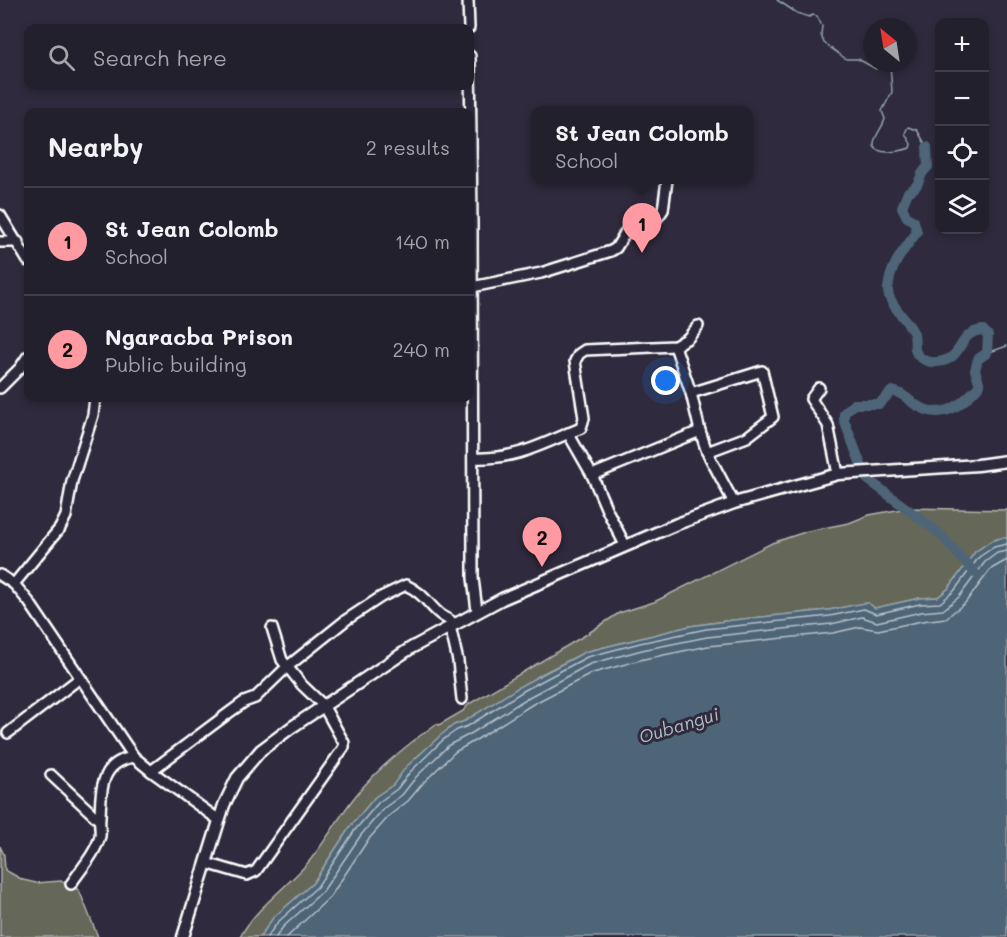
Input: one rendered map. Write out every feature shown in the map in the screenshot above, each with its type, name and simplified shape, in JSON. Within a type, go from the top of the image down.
[{"type":"main road","points":[[183,937],[230,790],[247,765],[261,750],[323,705],[411,648],[477,612],[625,545],[734,503],[791,485],[840,474],[1007,463]]},
{"type":"street","points":[[468,0],[469,24]]},
{"type":"street","points":[[470,90],[470,108]]},
{"type":"street","points":[[474,287],[541,273],[611,251],[616,248],[630,225],[658,217],[663,210],[666,184]]},
{"type":"street","points":[[0,215],[24,253]]},
{"type":"street","points":[[0,242],[18,242]]},
{"type":"street","points":[[473,458],[495,459],[530,451],[581,428],[584,418],[575,361],[585,350],[675,346],[688,338],[698,326]]},
{"type":"street","points":[[675,346],[692,393],[707,452],[734,503]]},
{"type":"street","points":[[0,388],[24,362]]},
{"type":"street","points":[[692,393],[762,371],[773,417],[747,437],[707,452]]},
{"type":"street","points":[[819,388],[811,399],[828,425],[840,474]]},
{"type":"street","points":[[14,584],[60,528],[66,516],[72,481],[93,415],[95,402]]},
{"type":"street","points":[[473,402],[473,578],[477,612]]},
{"type":"street","points":[[592,475],[700,431]]},
{"type":"street","points":[[568,433],[592,475],[625,545]]},
{"type":"street","points":[[0,575],[14,584],[57,641],[134,757],[219,820]]},
{"type":"street","points":[[151,771],[244,702],[255,698],[287,667],[345,620],[381,597],[406,585],[423,595],[441,615],[450,619],[458,660],[462,699]]},
{"type":"street","points":[[206,863],[247,875],[256,872],[343,750],[344,743],[323,705],[282,660],[272,628]]},
{"type":"street","points":[[8,732],[80,678]]},
{"type":"street","points":[[71,884],[100,836],[99,820],[104,779],[115,764],[123,759],[134,757]]},
{"type":"street","points":[[51,775],[99,820]]},
{"type":"green space","points":[[908,508],[1007,510],[1007,538],[991,541],[975,552],[949,588],[938,597],[920,598],[875,608],[868,603],[829,610],[690,626],[585,652],[542,674],[465,721],[454,725],[419,755],[393,785],[375,797],[350,827],[313,883],[273,918],[260,937],[240,937],[262,908],[312,858],[350,803],[375,774],[394,756],[436,724],[439,725],[463,711],[469,704],[619,613],[654,602],[772,543],[808,531],[849,523],[869,515]]},
{"type":"green space","points":[[0,846],[4,855],[5,870],[23,880],[36,883],[61,881],[79,890],[98,937],[0,937]]},
{"type":"water","name":"Oubangui","points":[[1000,538],[1007,538],[1007,937],[260,937],[273,918],[313,883],[350,827],[375,797],[393,785],[406,767],[454,725],[465,721],[522,685],[585,652],[690,626],[829,610],[864,603],[875,608],[920,598],[938,597],[949,588],[975,552]]},
{"type":"waterway","points":[[777,0],[797,13],[809,17],[817,16],[822,26],[821,35],[824,43],[846,59],[858,59],[863,62]]},
{"type":"waterway","points":[[891,72],[892,92],[882,111],[885,119],[875,140],[875,147],[883,152],[910,148],[911,144],[905,133],[908,127],[917,130],[927,147]]},
{"type":"waterway","points":[[927,147],[928,167],[916,186],[908,192],[902,207],[907,217],[914,221],[917,232],[895,265],[889,280],[889,294],[894,306],[913,332],[917,354],[926,361],[946,360],[957,352],[968,336],[983,330],[988,335],[987,353],[978,359],[975,370],[980,385],[959,405],[944,411],[926,410],[892,391],[879,404],[854,404],[844,413],[844,420],[866,478],[938,532],[975,573]]},
{"type":"waterway","points":[[987,353],[1007,346]]},
{"type":"place","name":"St Jean Colomb","points":[[642,253]]},
{"type":"place","name":"Ngaracba Prison","points":[[542,567]]}]
